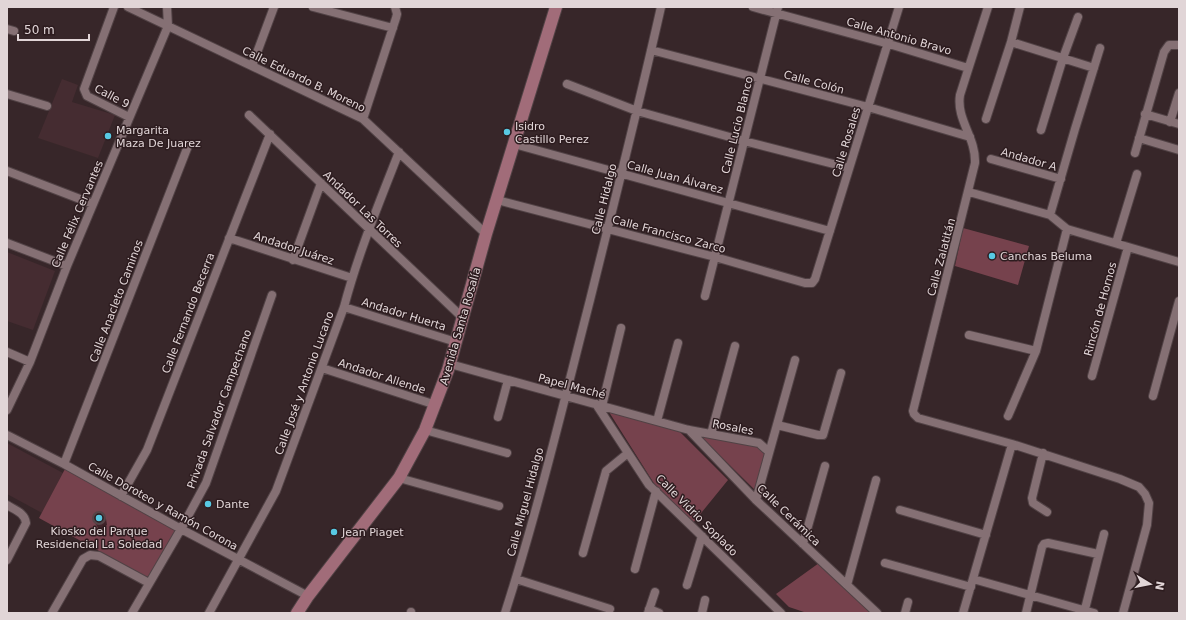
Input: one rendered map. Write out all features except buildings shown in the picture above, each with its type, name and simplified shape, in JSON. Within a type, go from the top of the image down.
[{"type":"street","name":"Calle 9","points":[[114,7],[85,86],[85,93],[89,97],[129,117]]},
{"type":"street","name":"Calle Eduardo B. Moreno","points":[[128,7],[363,119],[486,234]]},
{"type":"street","points":[[167,7],[168,26]]},
{"type":"street","points":[[252,66],[274,7]]},
{"type":"street","points":[[313,7],[393,28]]},
{"type":"street","points":[[363,119],[397,14],[395,7]]},
{"type":"street","name":"Avenida Santa Rosalía","points":[[297,613],[308,596],[399,478],[425,430],[436,405],[450,364],[486,234],[556,7]]},
{"type":"street","name":"Calle Hidalgo","points":[[566,396],[622,174],[661,7]]},
{"type":"street","name":"Calle Antonio Bravo","points":[[753,7],[778,10],[968,68]]},
{"type":"street","name":"Calle Rosales","points":[[812,283],[815,279],[900,7]]},
{"type":"street","name":"Calle Zalatitán","points":[[988,7],[958,104],[970,137],[975,155],[975,163],[969,192],[913,411],[918,418],[1043,453],[1139,487],[1145,494],[1149,503],[1147,525],[1123,613]]},
{"type":"street","points":[[986,119],[1011,42],[1020,7]]},
{"type":"street","name":"Calle Lucio Blanco","points":[[705,296],[778,10]]},
{"type":"street","points":[[1041,130],[1063,58],[1078,17]]},
{"type":"street","name":"Calle Félix Cervantes","points":[[7,410],[30,362],[67,266],[168,26]]},
{"type":"street","points":[[1011,42],[1094,68]]},
{"type":"street","points":[[1135,153],[1164,52],[1169,45],[1179,46]]},
{"type":"street","points":[[1050,215],[1100,48]]},
{"type":"street","name":"Calle Colón","points":[[651,50],[868,107],[970,137]]},
{"type":"street","points":[[567,84],[637,110],[744,142],[849,168]]},
{"type":"street","points":[[7,94],[47,106]]},
{"type":"street","points":[[1170,122],[1179,94]]},
{"type":"street","points":[[1146,114],[1179,124]]},
{"type":"street","name":"Andador Las Torres","points":[[249,115],[463,318]]},
{"type":"street","name":"Calle Fernando Becerra","points":[[121,496],[147,450],[270,134]]},
{"type":"street","points":[[1139,138],[1179,150]]},
{"type":"street","name":"Calle Juan Álvarez","points":[[514,144],[830,231]]},
{"type":"street","name":"Calle Anacleto Caminos","points":[[64,464],[188,146]]},
{"type":"street","name":"Calle José y Antonio Lucano","points":[[210,613],[276,491],[322,368],[369,230],[399,152]]},
{"type":"street","name":"Andador A","points":[[990,159],[1061,179]]},
{"type":"street","points":[[7,171],[93,204]]},
{"type":"street","points":[[1116,243],[1137,174]]},
{"type":"street","points":[[293,260],[321,183]]},
{"type":"street","points":[[969,192],[1050,215],[1067,229],[1179,262]]},
{"type":"street","name":"Calle Francisco Zarco","points":[[497,200],[608,228],[805,283],[812,283]]},
{"type":"street","points":[[1008,416],[1036,351],[1067,229]]},
{"type":"street","name":"Andador Juárez","points":[[229,238],[352,278]]},
{"type":"street","points":[[7,243],[67,266]]},
{"type":"street","name":"Rincón de Hornos","points":[[1092,376],[1128,247]]},
{"type":"street","name":"Privada Salvador Campechano","points":[[132,613],[206,483],[272,294]]},
{"type":"street","points":[[1153,396],[1179,301]]},
{"type":"street","name":"Andador Huerta","points":[[344,306],[456,342]]},
{"type":"street","points":[[599,405],[621,328]]},
{"type":"street","points":[[969,335],[1036,351]]},
{"type":"street","points":[[657,421],[678,343]]},
{"type":"street","points":[[711,434],[735,346]]},
{"type":"street","points":[[7,352],[30,362]]},
{"type":"street","points":[[756,500],[795,360]]},
{"type":"street","name":"Papel Maché","points":[[450,364],[689,430]]},
{"type":"street","name":"Andador Allende","points":[[322,368],[436,405]]},
{"type":"street","points":[[777,425],[823,435],[841,373]]},
{"type":"street","points":[[498,416],[508,380]]},
{"type":"street","name":"Calle Miguel Hidalgo","points":[[505,613],[516,579],[566,396]]},
{"type":"street","name":"Calle Vidrio Soplado","points":[[599,405],[649,485],[781,613]]},
{"type":"street","points":[[425,430],[507,453]]},
{"type":"street","name":"Rosales","points":[[689,430],[759,443],[769,452]]},
{"type":"street","name":"Calle Cerámica","points":[[689,430],[756,500],[877,613]]},
{"type":"street","name":"Calle Doroteo y Ramón Corona","points":[[7,435],[64,464],[181,529],[308,596]]},
{"type":"street","points":[[963,613],[1012,444]]},
{"type":"street","points":[[583,553],[606,471],[628,453]]},
{"type":"street","points":[[1043,453],[1032,498],[1033,503],[1048,512]]},
{"type":"street","points":[[803,544],[825,466]]},
{"type":"street","points":[[399,478],[499,506]]},
{"type":"street","points":[[847,585],[876,480]]},
{"type":"street","points":[[635,569],[656,491]]},
{"type":"street","points":[[7,505],[23,514],[26,523],[7,560]]},
{"type":"street","points":[[900,510],[986,535]]},
{"type":"street","points":[[1084,612],[1104,534]]},
{"type":"street","points":[[687,585],[702,536]]},
{"type":"street","points":[[1026,613],[1044,544],[1048,543],[1098,554]]},
{"type":"street","points":[[52,613],[83,559],[90,555],[99,556],[149,583]]},
{"type":"street","points":[[885,563],[1030,595],[1084,612],[1094,613]]},
{"type":"street","points":[[516,579],[610,609]]},
{"type":"street","points":[[655,592],[649,611],[659,613]]},
{"type":"street","points":[[702,613],[705,600]]},
{"type":"street","points":[[905,613],[908,602]]},
{"type":"shaded area","points":[[62,79],[78,85],[72,102],[115,115],[98,158],[38,138]]},
{"type":"shaded area","name":"Canchas Beluma","points":[[963,228],[1029,246],[1018,285],[955,266]]},
{"type":"shaded area","points":[[7,252],[55,271],[33,330],[7,321]]},
{"type":"shaded area","points":[[609,412],[678,430],[728,480],[693,523],[655,485]]},
{"type":"shaded area","points":[[697,433],[759,444],[768,453],[756,491]]},
{"type":"shaded area","points":[[7,443],[63,473],[42,513],[7,494]]},
{"type":"shaded area","points":[[65,469],[177,530],[150,579],[39,518]]},
{"type":"shaded area","points":[[819,563],[874,613],[807,613],[789,607],[776,594]]},
{"type":"place","name":"Isidro Castillo Perez","points":[[507,132]]},
{"type":"place","name":"Margarita Maza De Juarez","points":[[108,136]]},
{"type":"place","name":"Canchas Beluma","points":[[992,256]]},
{"type":"place","name":"Dante","points":[[208,504]]},
{"type":"place","name":"Kiosko del Parque Residencial La Soledad","points":[[99,518]]},
{"type":"place","name":"Jean Piaget","points":[[334,532]]}]
